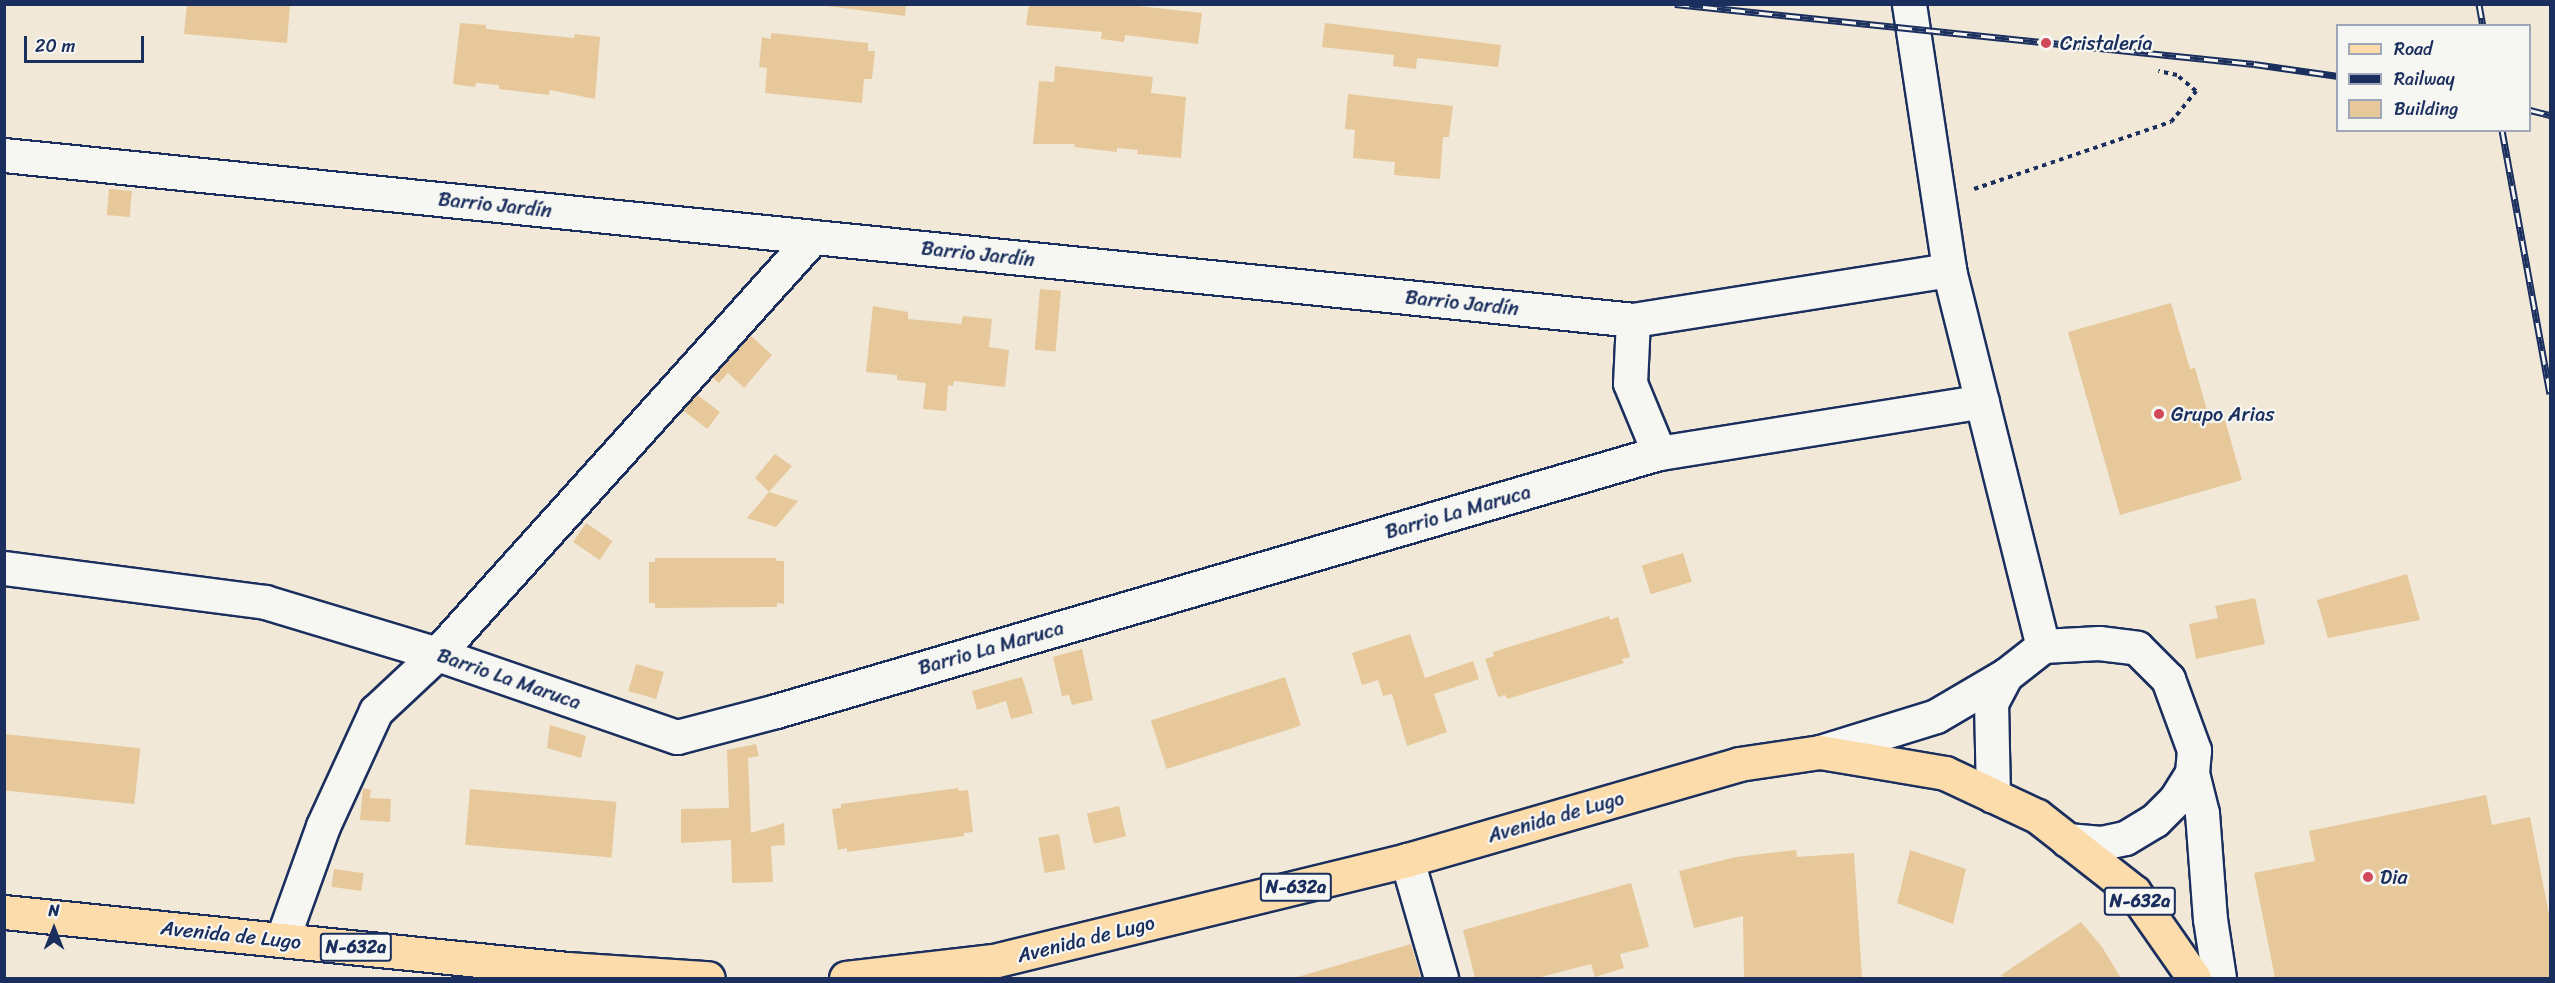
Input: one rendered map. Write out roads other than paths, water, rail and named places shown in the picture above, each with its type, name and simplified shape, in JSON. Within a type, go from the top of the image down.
[{"type":"main road","name":"Avenida de Lugo","points":[[846,978],[993,961],[1407,860],[1739,764],[1820,752],[1945,773],[2037,816],[2134,892],[2194,978]]},
{"type":"main road","name":"Avenida de Lugo","points":[[4,912],[567,969],[708,978]]},
{"type":"street","points":[[1909,4],[1949,270],[2043,646]]},
{"type":"street","name":"Barrio Jardín","points":[[4,155],[1633,320],[1949,270]]},
{"type":"street","points":[[282,940],[323,826],[375,711],[437,654],[813,237]]},
{"type":"street","points":[[1633,320],[1630,383],[1659,453]]},
{"type":"street","name":"Barrio La Maruca","points":[[4,568],[265,602],[437,654],[677,737],[776,711],[1659,453],[1982,401]]},
{"type":"street","points":[[1820,752],[1935,716],[2006,675],[2043,646],[2099,643],[2137,648],[2168,679],[2194,750],[2192,773],[2202,813],[2210,919],[2219,978]]},
{"type":"street","points":[[1993,796],[1990,703],[2006,675]]},
{"type":"street","points":[[2067,840],[2102,843],[2125,838],[2155,820],[2176,799],[2192,773]]},
{"type":"street","points":[[1407,860],[1441,978]]},
{"type":"railway","points":[[1675,4],[2254,64],[2336,76]]},
{"type":"railway","points":[[2479,4],[2483,24]]},
{"type":"railway","points":[[2531,110],[2550,115]]},
{"type":"railway","points":[[2502,132],[2550,394]]},
{"type":"place","name":"Cristalería","points":[[2046,43]]},
{"type":"place","name":"Grupo Arias","points":[[2159,414]]},
{"type":"place","name":"Dia","points":[[2368,877]]}]
